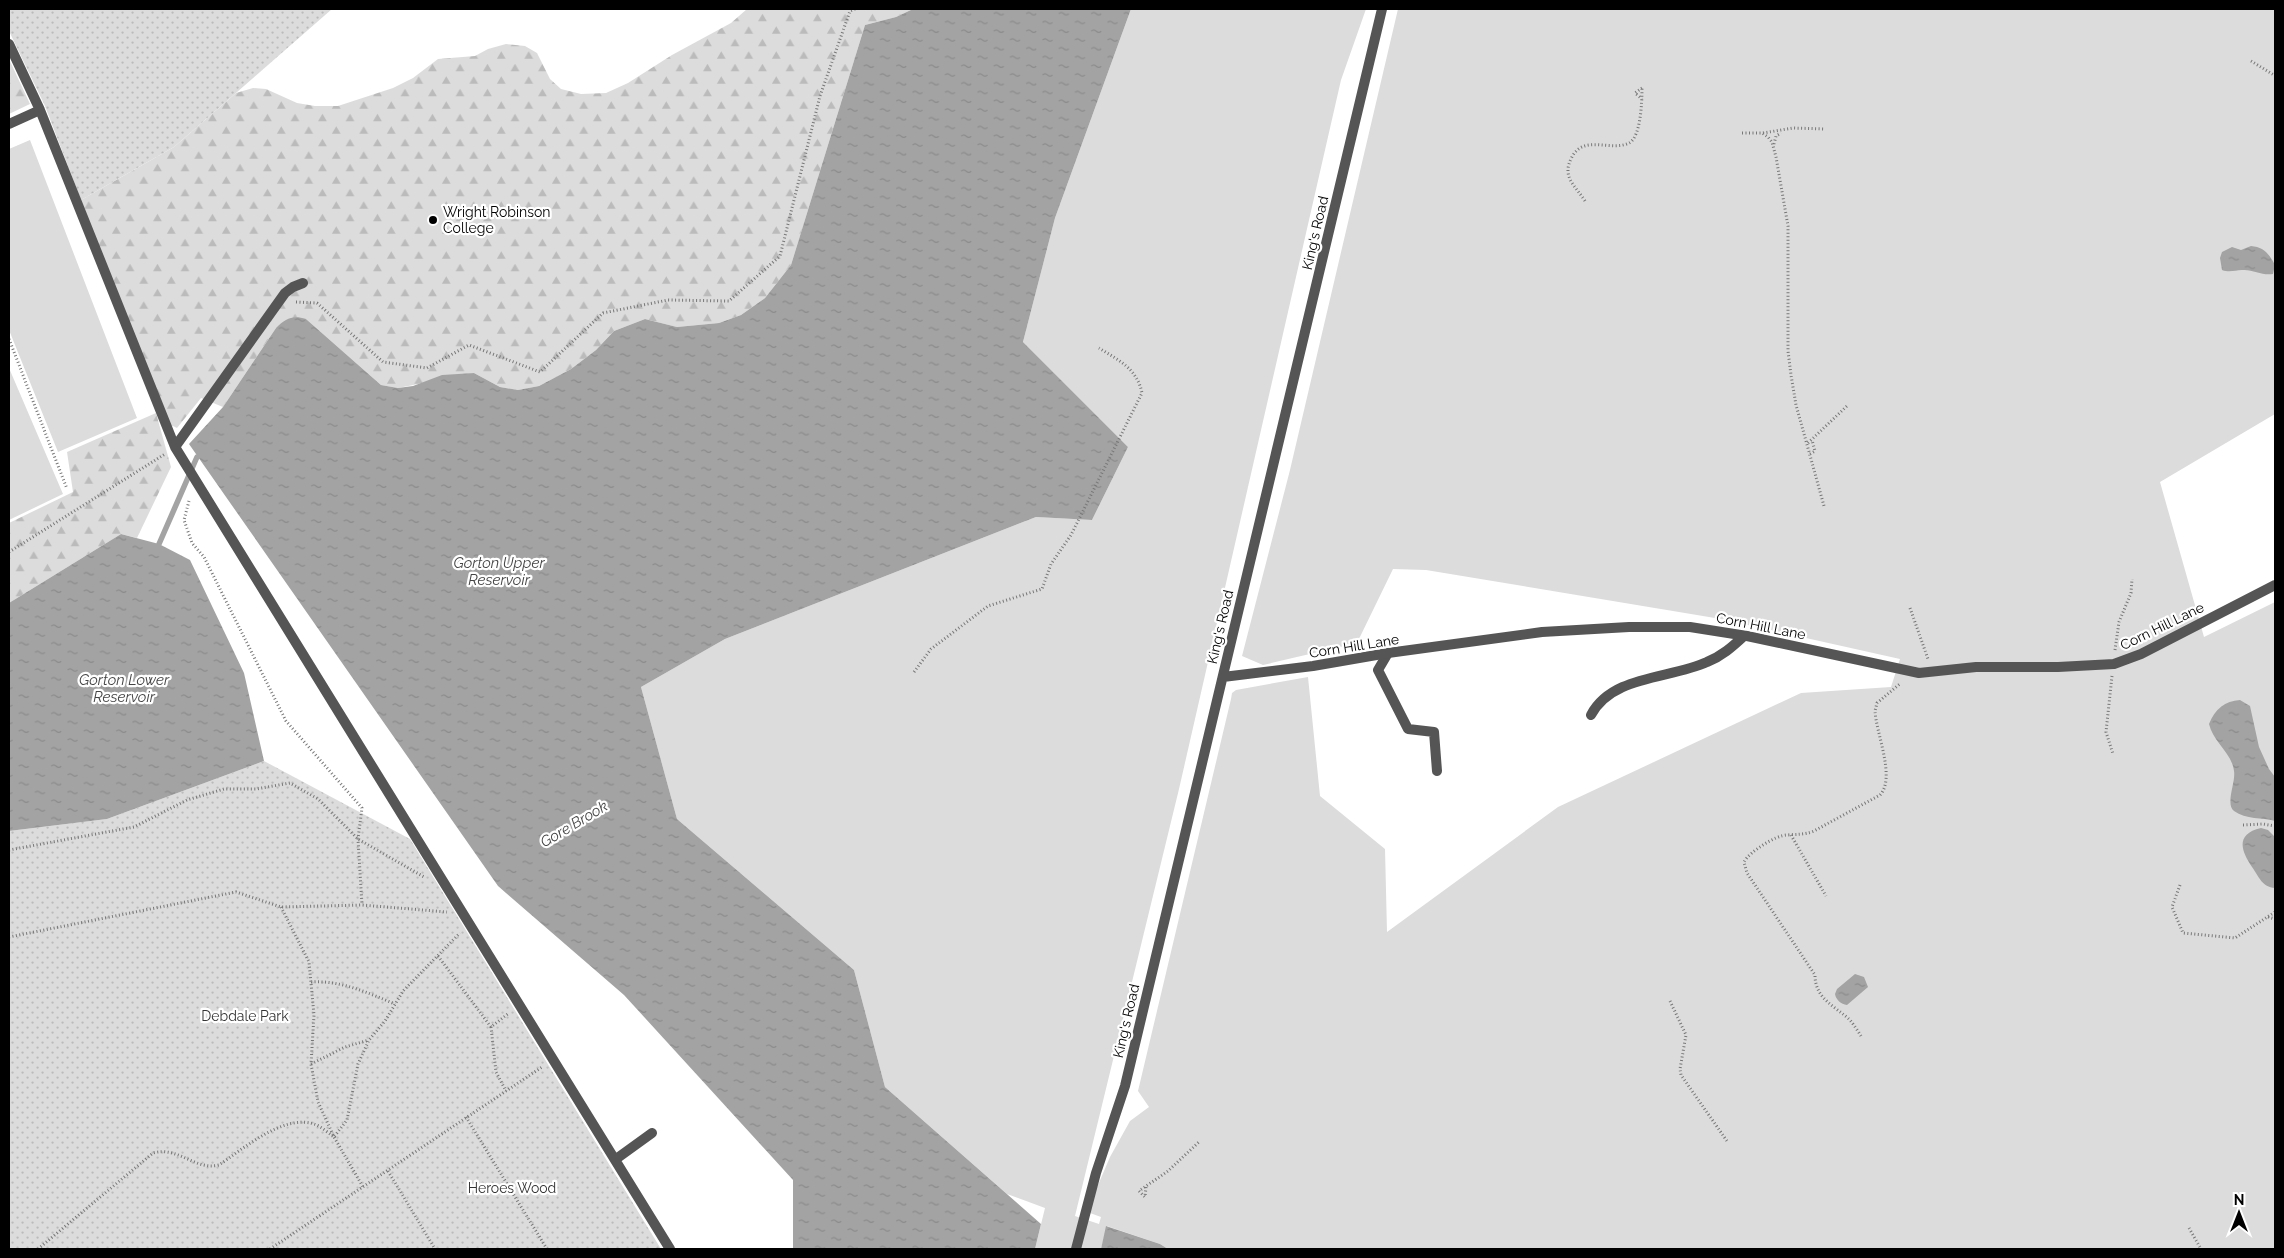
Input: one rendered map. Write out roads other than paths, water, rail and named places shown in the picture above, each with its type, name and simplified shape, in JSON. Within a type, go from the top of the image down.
[{"type":"street","name":"King's Road","points":[[1076,1249],[1096,1173],[1125,1086],[1382,9]]},
{"type":"street","points":[[9,44],[40,110],[175,447],[670,1249]]},
{"type":"street","points":[[9,124],[40,110]]},
{"type":"street","points":[[175,447],[279,302],[293,286],[303,283]]},
{"type":"street","name":"Corn Hill Lane","points":[[1223,678],[1542,632],[1629,627],[1690,627],[1744,636],[1924,673],[1976,667],[2058,667],[2114,664],[2141,654],[2275,584]]},
{"type":"street","points":[[1591,715],[1596,706],[1608,696],[1648,679],[1705,663],[1726,653],[1744,636]]},
{"type":"street","points":[[1388,654],[1378,670],[1408,729],[1434,732],[1437,771]]},
{"type":"street","points":[[616,1159],[652,1133]]},
{"type":"water","name":"Gorton Upper Reservoir","points":[[913,9],[1131,9],[1055,218],[1023,342],[1128,447],[1092,520],[1036,517],[725,639],[641,687],[677,819],[854,970],[885,1087],[1041,1224],[1035,1249],[793,1249],[793,1180],[624,995],[498,886],[189,444],[223,407],[276,328],[290,318],[306,319],[381,385],[398,388],[413,386],[442,375],[474,373],[500,387],[518,390],[539,386],[571,369],[596,350],[614,331],[645,319],[677,327],[719,323],[741,315],[765,298],[791,265],[865,25],[896,17]]},
{"type":"water","points":[[2251,246],[2259,248],[2268,254],[2275,265],[2273,274],[2246,270],[2222,270],[2220,258],[2222,252],[2232,247],[2241,250]]},
{"type":"water","name":"Gorton Lower Reservoir","points":[[121,534],[159,544],[190,560],[244,673],[264,761],[107,819],[9,831],[9,603]]},
{"type":"water","points":[[2240,700],[2250,706],[2259,747],[2269,769],[2275,777],[2275,821],[2244,816],[2231,808],[2234,776],[2233,765],[2214,736],[2209,724],[2214,714],[2221,707],[2230,702]]},
{"type":"water","points":[[2261,828],[2268,830],[2275,837],[2275,888],[2267,886],[2261,881],[2248,861],[2243,849],[2244,839],[2247,834]]},
{"type":"water","points":[[1855,974],[1864,977],[1868,987],[1847,1005],[1841,1003],[1835,994],[1837,989]]},
{"type":"water","points":[[1106,1226],[1160,1244],[1168,1249],[1101,1249]]},
{"type":"waterway","points":[[159,544],[197,457]]},
{"type":"place","name":"Wright Robinson College","points":[[433,220]]},
{"type":"water label","name":"Gore Brook","points":[[574,824]]},
{"type":"park label","name":"Debdale Park","points":[[245,1016]]},
{"type":"park label","name":"Heroes Wood","points":[[512,1188]]}]
